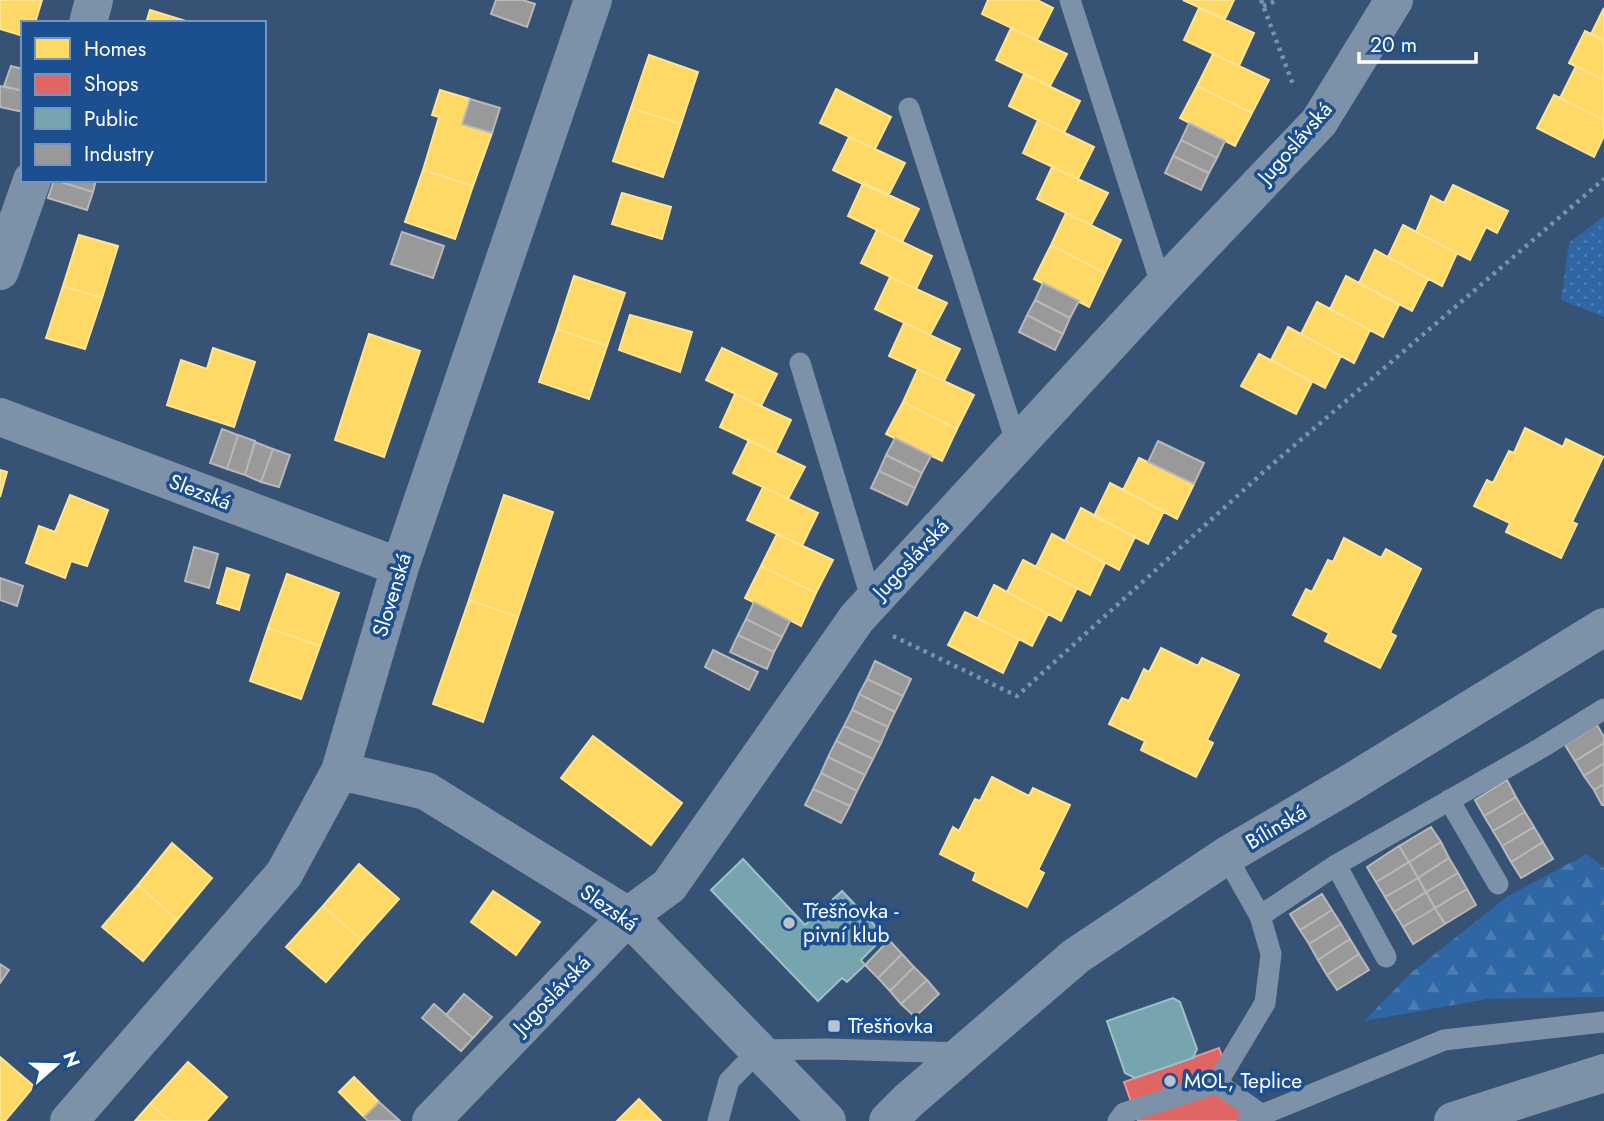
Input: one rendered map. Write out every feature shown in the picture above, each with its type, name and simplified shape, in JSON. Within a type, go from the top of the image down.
[{"type":"highway","points":[[1453,1121],[1604,1073]]},
{"type":"street","points":[[89,21],[94,0]]},
{"type":"street","name":"Slovenská","points":[[69,1121],[284,874],[340,771],[400,567],[593,0]]},
{"type":"street","name":"Jugoslávská","points":[[431,1121],[628,916],[669,886],[865,610],[1318,122],[1394,0]]},
{"type":"street","points":[[0,271],[31,182]]},
{"type":"street","name":"Slezská","points":[[0,417],[400,567]]},
{"type":"street","name":"Bílinská","points":[[888,1121],[1076,956],[1226,856],[1359,778],[1604,627]]},
{"type":"street","name":"Slezská","points":[[340,771],[426,791],[628,916],[827,1121]]},
{"type":"lane","points":[[1070,0],[1162,287]]},
{"type":"lane","points":[[909,108],[1017,445]]},
{"type":"lane","points":[[800,363],[865,610]]},
{"type":"lane","points":[[1260,916],[1336,865],[1604,709]]},
{"type":"lane","points":[[1449,800],[1498,884]]},
{"type":"lane","points":[[1118,1121],[1124,1113],[1217,1083],[1265,1003],[1271,954],[1260,916],[1226,856]]},
{"type":"lane","points":[[1336,865],[1386,957]]},
{"type":"lane","points":[[1217,1083],[1255,1118],[1444,1040],[1604,1021]]},
{"type":"lane","points":[[718,1121],[729,1081],[759,1050],[864,1049],[965,1053]]},
{"type":"path","points":[[1278,0],[1262,3],[1290,82],[1318,122]]},
{"type":"path","points":[[865,610],[1017,696],[1268,468],[1604,179]]},
{"type":"green space","points":[[1604,216],[1604,317],[1561,300],[1569,243]]},
{"type":"green space","points":[[1587,854],[1604,868],[1604,997],[1487,999],[1364,1021],[1412,972],[1508,896]]},
{"type":"building: Homes","points":[[0,0],[42,0],[36,21],[21,21],[21,35],[0,29]]},
{"type":"building: Homes","points":[[988,0],[1037,0],[1053,8],[1037,40],[982,14]]},
{"type":"building: Homes","points":[[1183,0],[1234,0],[1225,19]]},
{"type":"building: Homes","points":[[1199,8],[1254,33],[1239,66],[1184,40]]},
{"type":"building: Homes","points":[[1604,8],[1604,41],[1591,34]]},
{"type":"building: Homes","points":[[150,10],[186,21],[147,21]]},
{"type":"building: Homes","points":[[1011,28],[1067,54],[1050,86],[996,60]]},
{"type":"building: Homes","points":[[1585,31],[1604,41],[1604,80],[1569,63]]},
{"type":"building: Homes","points":[[1213,54],[1269,80],[1252,113],[1197,86]]},
{"type":"building: Homes","points":[[649,55],[698,72],[681,124],[631,108]]},
{"type":"building: Homes","points":[[1576,66],[1604,80],[1604,120],[1560,98]]},
{"type":"building: Homes","points":[[1024,74],[1080,101],[1064,133],[1009,106]]},
{"type":"building: Homes","points":[[1197,86],[1252,113],[1235,146],[1180,118]]},
{"type":"building: Homes","points":[[836,89],[891,117],[875,149],[820,123]]},
{"type":"building: Homes","points":[[440,90],[470,99],[462,124],[492,133],[473,186],[423,170],[439,117],[432,115]]},
{"type":"building: Homes","points":[[1554,95],[1604,120],[1604,136],[1594,157],[1537,128]]},
{"type":"building: Homes","points":[[631,108],[681,124],[663,177],[613,161]]},
{"type":"building: Homes","points":[[1038,120],[1094,147],[1078,179],[1023,153]]},
{"type":"building: Homes","points":[[849,137],[905,163],[888,196],[833,170]]},
{"type":"building: Homes","points":[[1052,167],[1108,193],[1091,225],[1037,199]]},
{"type":"building: Homes","points":[[423,170],[473,186],[455,239],[405,222]]},
{"type":"building: Homes","points":[[863,183],[919,209],[902,242],[848,216]]},
{"type":"building: Homes","points":[[1453,185],[1508,211],[1497,233],[1486,227],[1470,260],[1416,232],[1431,196],[1444,203]]},
{"type":"building: Homes","points":[[622,193],[671,207],[662,239],[612,224]]},
{"type":"building: Homes","points":[[1066,213],[1121,240],[1105,273],[1051,245]]},
{"type":"building: Homes","points":[[1403,225],[1457,253],[1442,286],[1388,257]]},
{"type":"building: Homes","points":[[877,230],[932,256],[916,289],[861,263]]},
{"type":"building: Homes","points":[[79,235],[118,246],[102,298],[63,286]]},
{"type":"building: Homes","points":[[1051,245],[1105,273],[1089,307],[1034,279]]},
{"type":"building: Homes","points":[[1375,250],[1428,279],[1412,311],[1359,283]]},
{"type":"building: Homes","points":[[574,276],[625,293],[607,346],[557,329]]},
{"type":"building: Homes","points":[[1346,276],[1399,305],[1383,337],[1330,309]]},
{"type":"building: Homes","points":[[890,277],[947,303],[930,335],[875,309]]},
{"type":"building: Homes","points":[[63,286],[102,298],[85,349],[46,338]]},
{"type":"building: Homes","points":[[1317,302],[1370,330],[1354,363],[1301,334]]},
{"type":"building: Homes","points":[[630,315],[692,332],[680,372],[619,350]]},
{"type":"building: Homes","points":[[904,323],[960,349],[944,381],[889,356]]},
{"type":"building: Homes","points":[[1288,327],[1341,356],[1325,388],[1271,360]]},
{"type":"building: Homes","points":[[557,329],[607,346],[589,399],[539,382]]},
{"type":"building: Homes","points":[[369,334],[420,351],[384,457],[335,440]]},
{"type":"building: Homes","points":[[213,348],[255,362],[234,427],[167,405],[181,360],[207,369]]},
{"type":"building: Homes","points":[[722,348],[777,374],[761,406],[706,380]]},
{"type":"building: Homes","points":[[1259,354],[1312,382],[1296,414],[1241,386]]},
{"type":"building: Homes","points":[[918,369],[974,395],[957,429],[903,402]]},
{"type":"building: Homes","points":[[735,394],[791,420],[775,453],[720,427]]},
{"type":"building: Homes","points":[[903,402],[957,429],[942,461],[886,434]]},
{"type":"building: Homes","points":[[1525,428],[1563,447],[1566,439],[1603,457],[1572,522],[1577,524],[1561,558],[1506,532],[1510,523],[1474,506],[1487,480],[1493,483],[1509,451],[1514,453]]},
{"type":"building: Homes","points":[[749,440],[805,467],[788,499],[733,473]]},
{"type":"building: Homes","points":[[1139,458],[1194,484],[1177,519],[1123,490]]},
{"type":"building: Homes","points":[[0,470],[7,472],[0,497]]},
{"type":"building: Homes","points":[[1110,483],[1164,511],[1148,544],[1094,516]]},
{"type":"building: Homes","points":[[763,487],[818,513],[802,546],[747,520]]},
{"type":"building: Homes","points":[[70,495],[108,510],[87,566],[71,561],[65,578],[26,563],[39,526],[55,532]]},
{"type":"building: Homes","points":[[504,495],[553,512],[518,617],[469,600]]},
{"type":"building: Homes","points":[[1081,508],[1135,537],[1119,570],[1065,541]]},
{"type":"building: Homes","points":[[777,534],[833,560],[816,593],[761,566]]},
{"type":"building: Homes","points":[[1052,534],[1105,563],[1090,595],[1036,567]]},
{"type":"building: Homes","points":[[1344,538],[1381,558],[1386,549],[1421,569],[1390,633],[1396,636],[1380,668],[1325,641],[1329,633],[1293,615],[1306,589],[1312,592],[1328,560],[1333,562]]},
{"type":"building: Homes","points":[[1023,560],[1077,588],[1061,621],[1007,592]]},
{"type":"building: Homes","points":[[761,566],[816,593],[801,626],[745,598]]},
{"type":"building: Homes","points":[[227,568],[249,575],[239,610],[217,603]]},
{"type":"building: Homes","points":[[287,574],[339,593],[320,646],[268,628]]},
{"type":"building: Homes","points":[[994,585],[1048,614],[1032,646],[978,618]]},
{"type":"building: Homes","points":[[469,600],[518,617],[483,722],[433,704]]},
{"type":"building: Homes","points":[[965,612],[1019,639],[1003,673],[948,645]]},
{"type":"building: Homes","points":[[268,628],[320,646],[301,699],[250,681]]},
{"type":"building: Homes","points":[[1161,648],[1198,666],[1202,658],[1239,675],[1207,740],[1213,743],[1196,777],[1141,750],[1145,741],[1109,724],[1122,698],[1129,701],[1144,669],[1149,672]]},
{"type":"building: Homes","points":[[593,736],[682,803],[651,845],[561,778]]},
{"type":"building: Homes","points":[[992,777],[1029,796],[1033,788],[1070,805],[1038,870],[1044,873],[1027,907],[973,880],[976,872],[940,854],[953,827],[959,831],[975,799],[980,801]]},
{"type":"building: Homes","points":[[172,843],[212,878],[177,920],[138,885]]},
{"type":"building: Homes","points":[[359,864],[399,899],[362,940],[323,906]]},
{"type":"building: Homes","points":[[138,885],[177,920],[143,961],[102,927]]},
{"type":"building: Homes","points":[[493,891],[540,922],[516,955],[471,922]]},
{"type":"building: Homes","points":[[323,906],[362,940],[326,982],[286,947]]},
{"type":"building: Homes","points":[[0,1057],[34,1086],[5,1121],[0,1121]]},
{"type":"building: Homes","points":[[188,1062],[227,1097],[206,1121],[170,1121],[150,1104]]},
{"type":"building: Homes","points":[[354,1077],[379,1102],[364,1117],[339,1092]]},
{"type":"building: Homes","points":[[639,1099],[661,1121],[617,1121]]},
{"type":"building: Homes","points":[[150,1104],[170,1121],[135,1121]]},
{"type":"building: Shops","points":[[1219,1048],[1245,1121],[1138,1121],[1124,1082]]},
{"type":"building: Public","points":[[743,859],[805,925],[842,891],[885,936],[861,960],[865,965],[847,982],[842,978],[818,1001],[711,890]]},
{"type":"building: Public","points":[[1173,998],[1180,1002],[1197,1049],[1193,1058],[1135,1078],[1125,1073],[1107,1021]]},
{"type":"building: Industry","points":[[496,0],[523,0],[535,4],[527,27],[491,14]]},
{"type":"building: Industry","points":[[11,66],[21,68],[21,90],[4,86]]},
{"type":"building: Industry","points":[[0,86],[21,91],[21,112],[0,107]]},
{"type":"building: Industry","points":[[470,99],[500,108],[492,133],[462,124]]},
{"type":"building: Industry","points":[[1189,123],[1225,141],[1217,158],[1181,140]]},
{"type":"building: Industry","points":[[1181,140],[1217,158],[1209,173],[1173,156]]},
{"type":"building: Industry","points":[[1173,156],[1209,173],[1201,190],[1165,173]]},
{"type":"building: Industry","points":[[53,182],[93,192],[87,210],[48,198]]},
{"type":"building: Industry","points":[[60,182],[96,182],[93,192]]},
{"type":"building: Industry","points":[[402,232],[444,246],[433,278],[391,264]]},
{"type":"building: Industry","points":[[1043,283],[1079,301],[1070,318],[1035,300]]},
{"type":"building: Industry","points":[[1035,300],[1070,318],[1063,334],[1027,315]]},
{"type":"building: Industry","points":[[1027,315],[1063,334],[1055,350],[1019,332]]},
{"type":"building: Industry","points":[[222,429],[238,435],[227,469],[210,463]]},
{"type":"building: Industry","points":[[238,435],[255,441],[245,475],[227,469]]},
{"type":"building: Industry","points":[[895,438],[931,456],[922,473],[886,455]]},
{"type":"building: Industry","points":[[1158,441],[1204,463],[1194,484],[1148,462]]},
{"type":"building: Industry","points":[[255,442],[273,449],[261,482],[245,475]]},
{"type":"building: Industry","points":[[273,449],[290,455],[279,487],[261,482]]},
{"type":"building: Industry","points":[[886,455],[922,473],[915,488],[879,471]]},
{"type":"building: Industry","points":[[879,471],[915,488],[907,505],[871,488]]},
{"type":"building: Industry","points":[[194,547],[218,554],[209,588],[185,581]]},
{"type":"building: Industry","points":[[0,578],[23,586],[17,606],[0,600]]},
{"type":"building: Industry","points":[[754,602],[790,621],[782,637],[746,619]]},
{"type":"building: Industry","points":[[746,619],[782,637],[774,652],[738,635]]},
{"type":"building: Industry","points":[[738,635],[774,652],[767,669],[730,652]]},
{"type":"building: Industry","points":[[713,650],[758,672],[749,690],[705,667]]},
{"type":"building: Industry","points":[[875,661],[911,679],[903,696],[867,679]]},
{"type":"building: Industry","points":[[867,679],[903,696],[895,712],[859,694]]},
{"type":"building: Industry","points":[[859,694],[895,712],[888,727],[852,710]]},
{"type":"building: Industry","points":[[852,710],[888,727],[881,743],[844,726]]},
{"type":"building: Industry","points":[[1597,725],[1604,737],[1604,743],[1575,761],[1565,745]]},
{"type":"building: Industry","points":[[844,726],[881,743],[873,759],[836,741]]},
{"type":"building: Industry","points":[[836,741],[873,759],[865,775],[828,757]]},
{"type":"building: Industry","points":[[1604,743],[1604,763],[1584,776],[1575,761]]},
{"type":"building: Industry","points":[[828,757],[865,775],[857,791],[821,773]]},
{"type":"building: Industry","points":[[1604,763],[1604,784],[1594,790],[1584,776]]},
{"type":"building: Industry","points":[[821,773],[857,791],[850,806],[813,789]]},
{"type":"building: Industry","points":[[1507,780],[1516,797],[1484,816],[1475,800]]},
{"type":"building: Industry","points":[[1604,784],[1604,805],[1602,805],[1594,790]]},
{"type":"building: Industry","points":[[813,789],[850,806],[841,823],[805,805]]},
{"type":"building: Industry","points":[[1516,797],[1525,812],[1493,831],[1484,816]]},
{"type":"building: Industry","points":[[1525,812],[1534,827],[1502,846],[1493,831]]},
{"type":"building: Industry","points":[[1431,827],[1441,842],[1409,862],[1399,846]]},
{"type":"building: Industry","points":[[1534,827],[1543,842],[1511,862],[1502,846]]},
{"type":"building: Industry","points":[[1441,842],[1449,858],[1418,878],[1409,862]]},
{"type":"building: Industry","points":[[1543,842],[1553,859],[1521,878],[1511,862]]},
{"type":"building: Industry","points":[[1399,846],[1409,862],[1376,882],[1367,867]]},
{"type":"building: Industry","points":[[1449,858],[1458,873],[1426,892],[1418,878]]},
{"type":"building: Industry","points":[[1409,862],[1418,878],[1385,897],[1376,882]]},
{"type":"building: Industry","points":[[1458,873],[1467,889],[1435,908],[1426,892]]},
{"type":"building: Industry","points":[[1418,878],[1426,892],[1394,912],[1385,897]]},
{"type":"building: Industry","points":[[1467,889],[1476,905],[1445,924],[1435,908]]},
{"type":"building: Industry","points":[[1426,892],[1435,908],[1403,927],[1394,912]]},
{"type":"building: Industry","points":[[1322,894],[1332,910],[1300,930],[1290,914]]},
{"type":"building: Industry","points":[[1435,908],[1445,924],[1413,944],[1403,927]]},
{"type":"building: Industry","points":[[1332,910],[1341,924],[1309,944],[1300,930]]},
{"type":"building: Industry","points":[[1341,924],[1350,939],[1318,960],[1309,944]]},
{"type":"building: Industry","points":[[1350,939],[1359,954],[1327,975],[1318,960]]},
{"type":"building: Industry","points":[[889,940],[902,954],[878,978],[865,965]]},
{"type":"building: Industry","points":[[902,954],[914,967],[890,991],[878,978]]},
{"type":"building: Industry","points":[[1359,954],[1369,970],[1337,990],[1327,975]]},
{"type":"building: Industry","points":[[0,964],[9,970],[0,983]]},
{"type":"building: Industry","points":[[914,967],[927,980],[901,1004],[890,991]]},
{"type":"building: Industry","points":[[927,980],[939,994],[915,1017],[901,1004]]},
{"type":"building: Industry","points":[[464,994],[492,1017],[473,1038],[446,1015]]},
{"type":"building: Industry","points":[[434,1004],[473,1038],[461,1051],[422,1018]]},
{"type":"building: Industry","points":[[379,1102],[400,1121],[368,1121],[364,1117]]},
{"type":"place","name":"Třešňovka - pivní klub","points":[[789,923]]},
{"type":"place","name":"Třešňovka","points":[[834,1026]]},
{"type":"place","name":"MOL, Teplice","points":[[1170,1081]]}]
